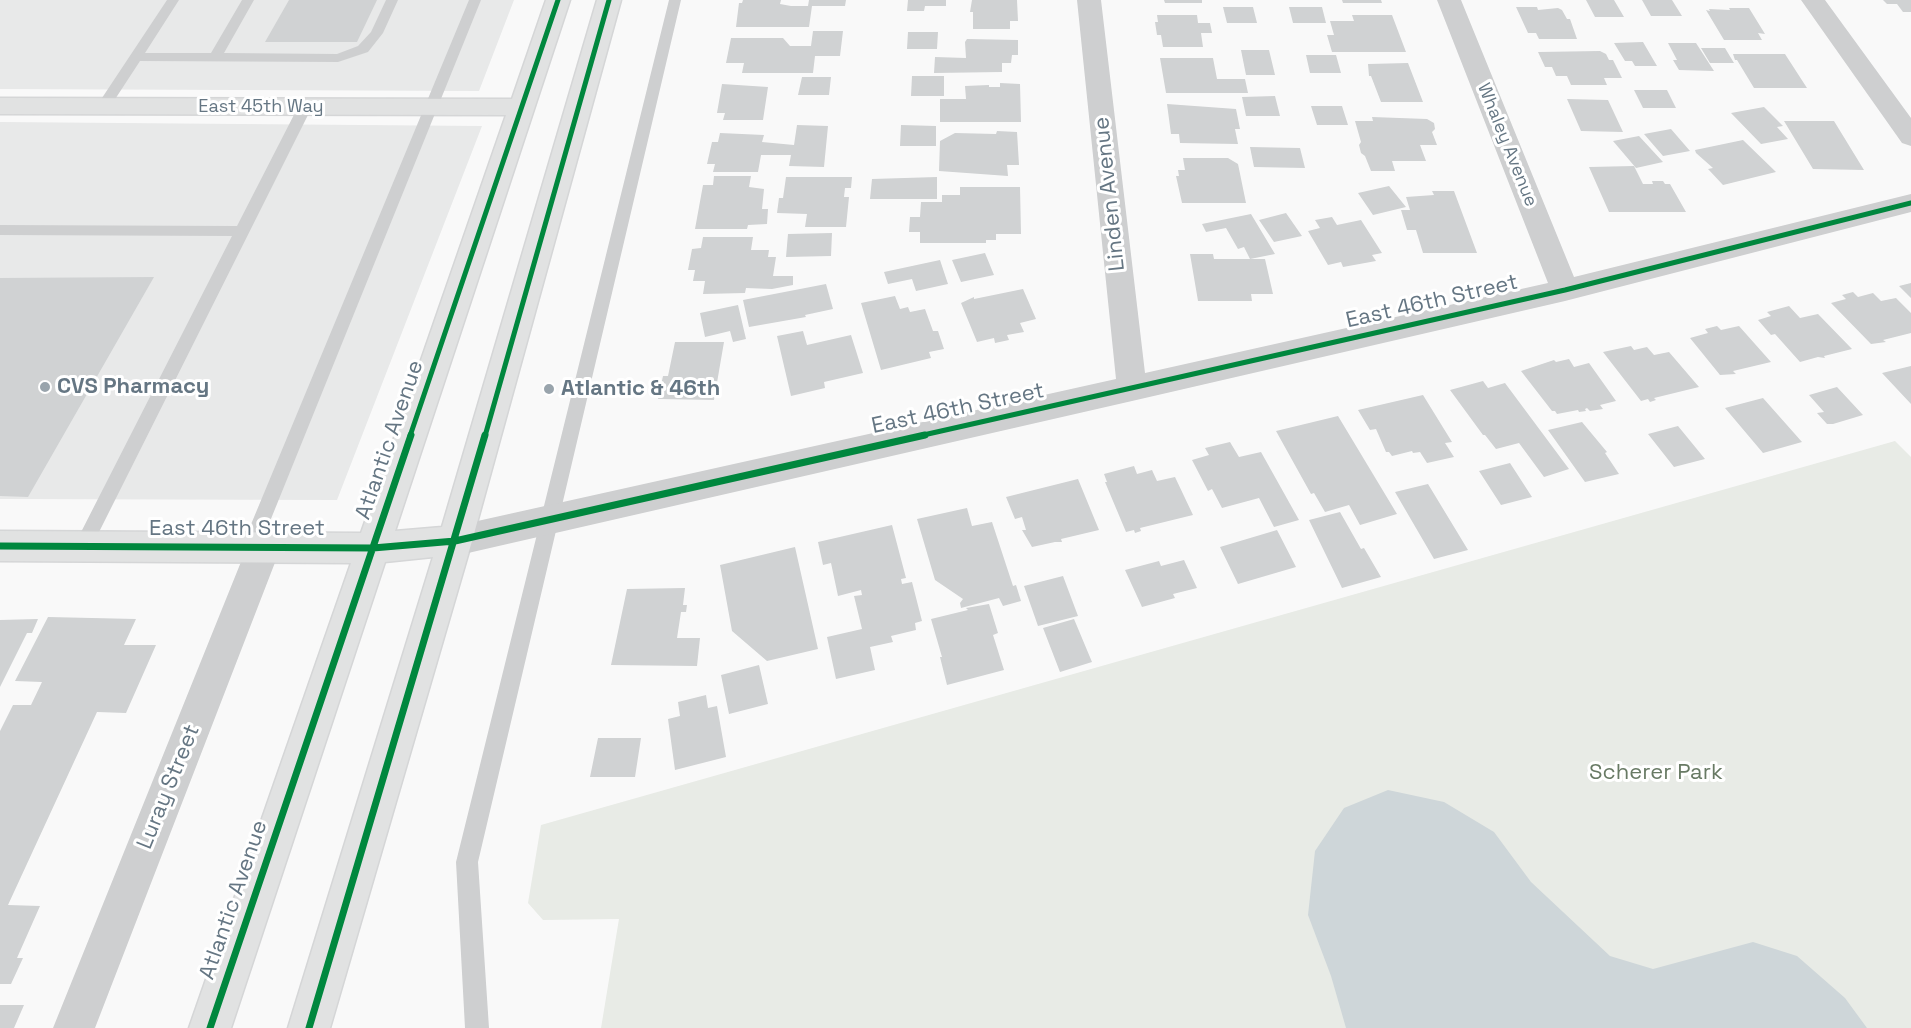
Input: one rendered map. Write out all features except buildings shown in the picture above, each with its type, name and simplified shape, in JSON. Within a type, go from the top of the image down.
[{"type":"main road","name":"Atlantic Avenue","points":[[210,1028],[558,0]]},
{"type":"main road","points":[[309,1028],[455,541],[609,0]]},
{"type":"main road","name":"East 45th Way","points":[[0,106],[521,107]]},
{"type":"main road","name":"East 46th Street","points":[[0,546],[373,548],[455,541]]},
{"type":"street","name":"Linden Avenue","points":[[1089,0],[1132,389]]},
{"type":"street","name":"Whaley Avenue","points":[[1449,0],[1565,290]]},
{"type":"street","points":[[1813,0],[1911,137]]},
{"type":"street","name":"East 46th Street","points":[[455,541],[1565,290],[1911,203]]},
{"type":"street","name":"Luray Street","points":[[74,1028],[258,546]]},
{"type":"lane","points":[[103,107],[172,0]]},
{"type":"lane","points":[[215,58],[248,0]]},
{"type":"lane","points":[[135,57],[338,58],[363,49],[377,33],[392,0]]},
{"type":"lane","points":[[258,546],[475,0]]},
{"type":"lane","points":[[477,1028],[467,862],[675,0]]},
{"type":"lane","points":[[83,546],[305,107]]},
{"type":"lane","points":[[0,230],[243,231]]},
{"type":"shaded area","points":[[0,0],[514,0],[479,91],[0,89]]},
{"type":"shaded area","points":[[0,122],[482,126],[337,500],[0,499]]},
{"type":"shaded area","points":[[1388,790],[1444,802],[1494,832],[1531,882],[1610,956],[1653,969],[1753,942],[1797,956],[1845,998],[1867,1028],[1346,1028],[1331,976],[1308,915],[1315,851],[1344,808]]},
{"type":"green space","name":"Scherer Park","points":[[1895,441],[1911,457],[1911,1028],[601,1028],[619,919],[543,920],[528,903],[541,825]]},
{"type":"cycle path","points":[[210,1028],[558,0]]},
{"type":"cycle path","points":[[309,1028],[455,541],[609,0]]},
{"type":"cycle path","points":[[0,546],[373,548],[455,541],[1565,290],[1911,203]]},
{"type":"place","name":"CVS Pharmacy","points":[[45,387]]},
{"type":"place","name":"Atlantic & 46th","points":[[549,389]]}]
